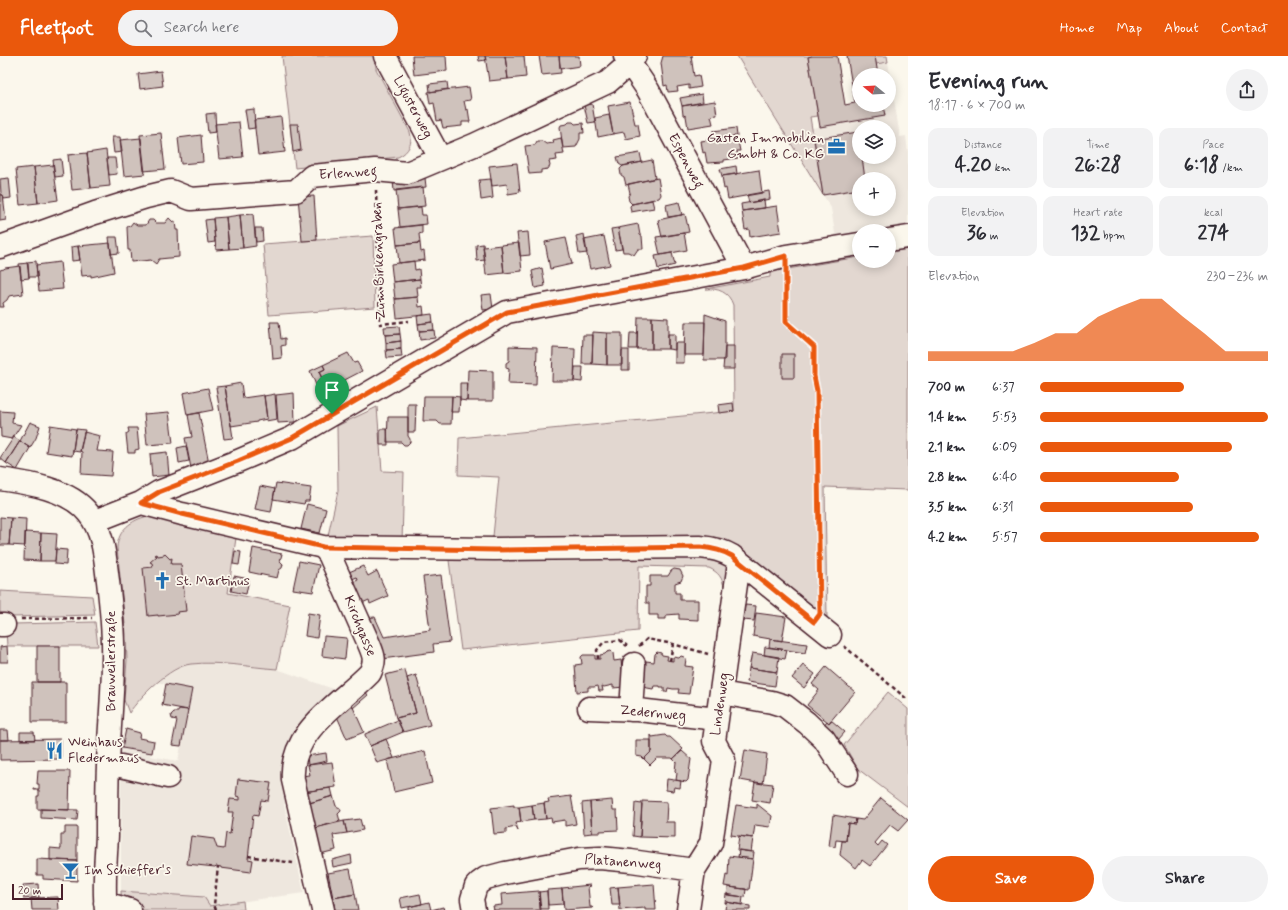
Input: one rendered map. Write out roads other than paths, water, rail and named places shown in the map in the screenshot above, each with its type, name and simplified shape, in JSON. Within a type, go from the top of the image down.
[{"type":"street","name":"Ligusterweg","points":[[385,56],[440,158]]},
{"type":"street","name":"Erlenweg","points":[[0,247],[95,213],[171,191],[191,199],[296,191],[312,176],[375,170],[408,173],[440,158],[474,145],[608,82],[630,58]]},
{"type":"street","name":"Espenweg","points":[[630,58],[744,268]]},
{"type":"street","points":[[896,239],[908,237]]},
{"type":"street","points":[[95,521],[141,503],[159,492],[292,438],[507,312],[744,268],[786,256],[852,245]]},
{"type":"street","name":"Brauweilerstraße","points":[[0,479],[35,486],[64,495],[78,503],[95,521],[105,553],[113,618],[105,907]]},
{"type":"street","points":[[141,503],[323,547],[495,550],[700,547],[716,549],[724,551],[822,628]]},
{"type":"street","name":"Kirchgasse","points":[[323,547],[329,554],[374,656],[374,662],[370,673],[310,729],[294,756],[292,780],[323,910]]},
{"type":"street","name":"Lindenweg","points":[[688,910],[694,870],[711,843],[723,768],[724,760],[714,740],[738,570],[741,564]]},
{"type":"street","points":[[631,710],[634,653]]},
{"type":"street","points":[[721,693],[772,702],[785,706],[807,723],[824,739],[847,774]]},
{"type":"street","name":"Zedernweg","points":[[589,708],[631,710],[716,719]]},
{"type":"street","points":[[108,765],[121,766],[168,777]]},
{"type":"street","name":"Platanenweg","points":[[474,910],[472,899],[476,886],[486,878],[504,873],[588,858],[631,861],[694,870]]},
{"type":"street","points":[[105,907],[130,910]]},
{"type":"place","name":"Gasten Immobilien GmbH & Co. KG","points":[[837,146]]},
{"type":"place","name":"St. Martinus","points":[[163,581]]},
{"type":"place","name":"Weinhaus Fledermaus","points":[[55,750]]},
{"type":"place","name":"Im Schieffer's","points":[[71,870]]}]
